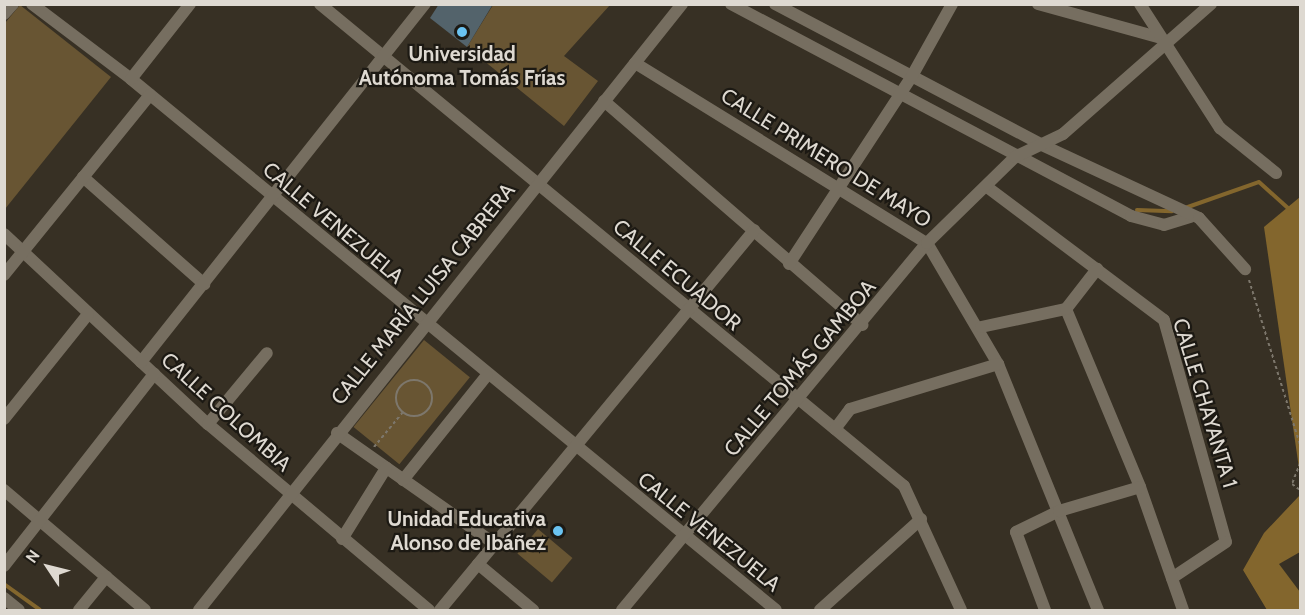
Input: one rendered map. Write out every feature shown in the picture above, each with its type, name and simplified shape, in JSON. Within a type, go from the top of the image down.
[{"type":"street","points":[[4,14],[13,4]]},
{"type":"street","name":"CALLE VENEZUELA","points":[[32,4],[131,79],[272,199],[682,537],[776,610]]},
{"type":"street","name":"CALLE ECUADOR","points":[[320,4],[904,486],[921,519],[957,608]]},
{"type":"street","points":[[141,362],[425,4]]},
{"type":"street","name":"CALLE MARÍA LUISA CABRERA","points":[[199,610],[287,494],[682,4]]},
{"type":"street","points":[[731,4],[1015,157],[1150,223],[1191,217]]},
{"type":"street","points":[[775,4],[1042,146],[1210,226],[1245,269]]},
{"type":"street","points":[[789,264],[842,188],[912,76],[951,4]]},
{"type":"street","points":[[1038,4],[1160,40]]},
{"type":"street","points":[[1140,4],[1160,40],[1220,128],[1276,173]]},
{"type":"street","points":[[1015,157],[1063,134],[1160,40],[1211,4]]},
{"type":"street","points":[[131,79],[183,7]]},
{"type":"street","name":"CALLE PRIMERO DE MAYO","points":[[635,63],[842,188],[927,243],[981,327],[1098,610]]},
{"type":"street","points":[[4,274],[150,95]]},
{"type":"street","points":[[604,101],[754,230],[789,264],[863,325]]},
{"type":"street","name":"CALLE TOMÁS GAMBOA","points":[[622,610],[682,537],[801,402],[927,243],[987,188],[1015,157]]},
{"type":"street","points":[[83,177],[204,284]]},
{"type":"street","name":"CALLE CHAYANTA 1","points":[[987,188],[1164,320],[1226,542],[1172,578]]},
{"type":"street","points":[[440,610],[754,230]]},
{"type":"street","name":"CALLE COLOMBIA","points":[[4,234],[88,314],[287,494],[429,610]]},
{"type":"street","points":[[981,327],[1066,309],[1097,269]]},
{"type":"street","points":[[1066,309],[1140,487],[1183,610]]},
{"type":"street","points":[[4,419],[88,314]]},
{"type":"street","points":[[208,424],[267,353]]},
{"type":"street","points":[[835,429],[850,409],[998,364]]},
{"type":"street","points":[[4,566],[154,374]]},
{"type":"street","points":[[403,480],[487,375]]},
{"type":"street","points":[[337,433],[495,544]]},
{"type":"street","points":[[342,539],[386,468]]},
{"type":"street","points":[[1045,610],[1016,532],[1059,511],[1140,487]]},
{"type":"street","points":[[4,490],[145,610]]},
{"type":"street","points":[[820,610],[921,519]]},
{"type":"street","points":[[478,564],[533,610]]},
{"type":"street","points":[[79,610],[106,577]]},
{"type":"street","points":[[4,598],[19,610]]},
{"type":"path","points":[[1245,269],[1300,445]]},
{"type":"path","points":[[418,381],[428,387],[432,403],[425,412],[403,412],[397,401],[403,385],[418,381]]},
{"type":"path","points":[[367,455],[403,412]]},
{"type":"path","points":[[1300,463],[1292,484],[1300,490]]},
{"type":"shaded area","points":[[20,5],[111,77],[5,209],[5,23]]},
{"type":"shaded area","points":[[493,5],[610,5],[564,56],[598,81],[564,126],[467,47]]},
{"type":"shaded area","points":[[1300,197],[1300,475],[1264,227]]},
{"type":"shaded area","points":[[424,340],[470,377],[399,464],[354,427]]},
{"type":"shaded area","points":[[1300,495],[1300,552],[1279,564],[1300,592],[1300,610],[1267,610],[1243,570],[1264,533]]},
{"type":"shaded area","points":[[538,529],[572,558],[552,582],[517,554]]},
{"type":"building","name":"Universidad Autónoma Tomás Frías","points":[[439,4],[493,4],[467,47],[430,18]]},
{"type":"waterway","points":[[1185,208],[1259,182],[1289,209]]},
{"type":"waterway","points":[[1137,210],[1172,211]]},
{"type":"waterway","points":[[4,584],[40,610]]},
{"type":"place","name":"Universidad Autónoma Tomás Frías","points":[[462,32]]},
{"type":"place","name":"Unidad Educativa Alonso de Ibáñez","points":[[558,531]]}]
